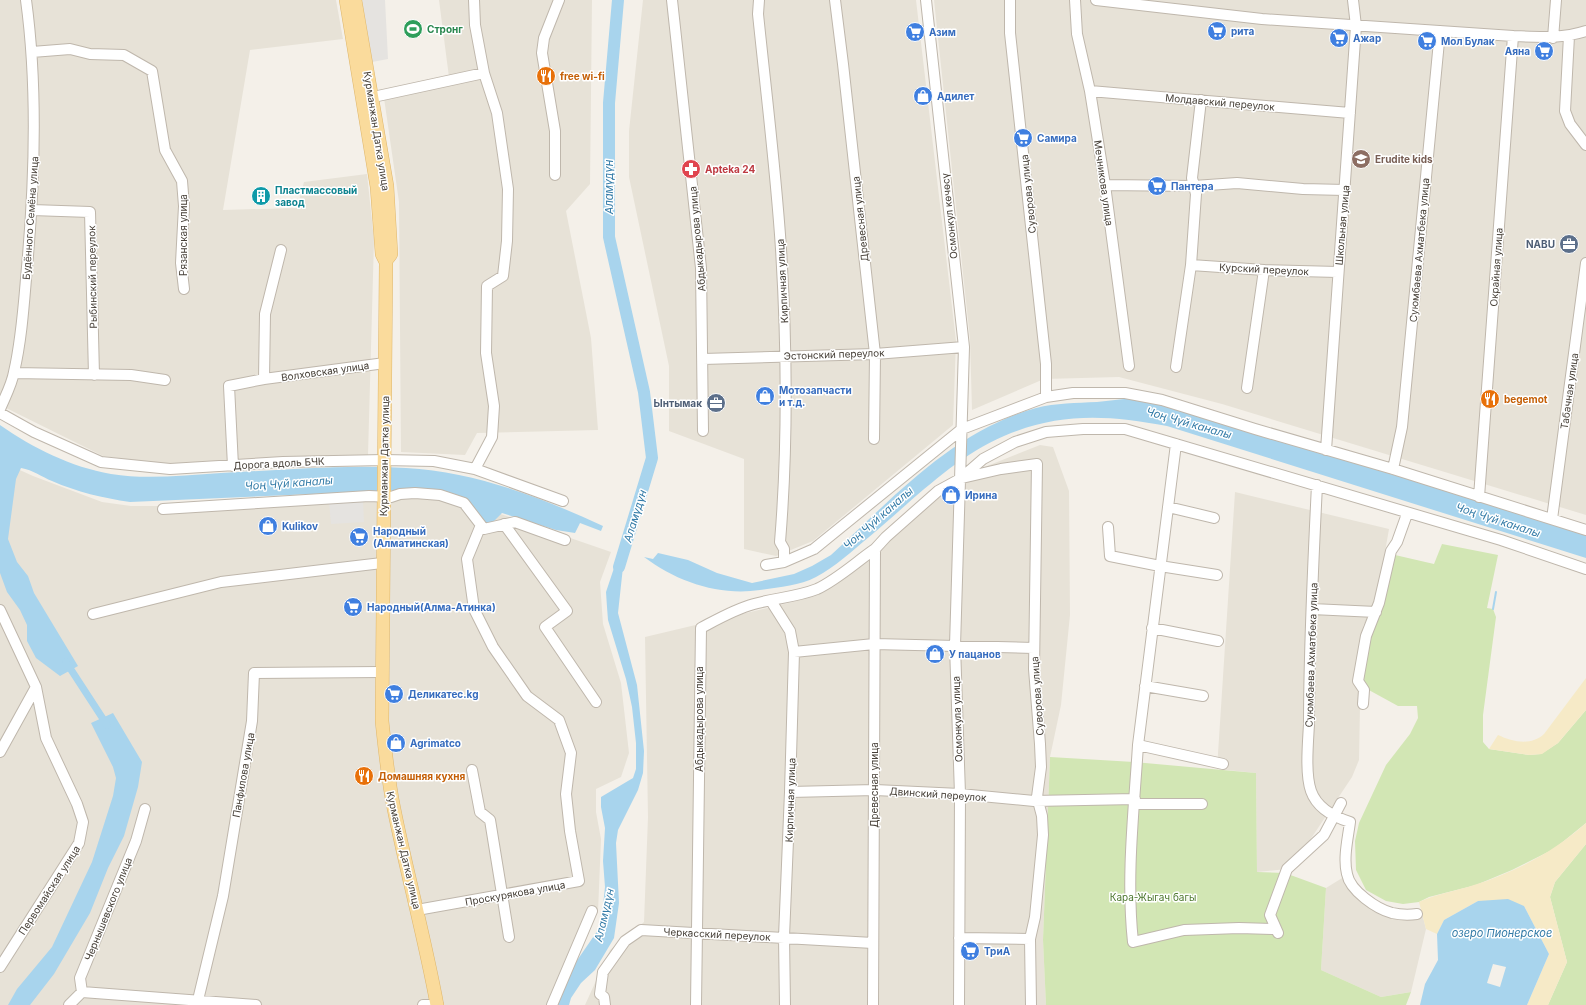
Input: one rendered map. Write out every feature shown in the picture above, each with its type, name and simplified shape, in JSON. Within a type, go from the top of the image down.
[{"type":"main road","name":"Курманжан Датка улица","points":[[346,0],[367,98]]},
{"type":"main road","name":"Курманжан Датка улица","points":[[355,0],[377,187],[382,254],[386,262],[382,563],[382,721],[386,763],[394,808],[437,1005]]},
{"type":"street","name":"Будённого Семёна улица","points":[[0,409],[14,373],[24,296],[32,210],[34,143],[32,52],[26,0]]},
{"type":"street","points":[[474,0],[475,25],[484,73],[497,113],[508,197],[507,241],[503,276],[486,286],[486,353],[494,406],[492,437],[475,470]]},
{"type":"street","points":[[555,175],[555,131],[542,53],[544,38],[559,0]]},
{"type":"street","name":"Абдыкадырова улица","points":[[672,0],[701,268],[703,431]]},
{"type":"street","name":"Кирпичная улица","points":[[759,0],[758,14],[781,248],[786,356],[785,481],[780,542],[784,549],[784,562]]},
{"type":"street","name":"Древесная улица","points":[[835,0],[876,354],[874,439]]},
{"type":"street","name":"Осмонкул көчөсү","points":[[926,0],[964,347],[961,431]]},
{"type":"street","name":"Суворова улица","points":[[1010,0],[1010,32],[1046,364],[1046,397]]},
{"type":"street","name":"Мечникова улица","points":[[1075,0],[1077,34],[1090,91],[1105,185],[1129,366]]},
{"type":"street","points":[[1096,0],[1199,13],[1356,26],[1513,36],[1553,38],[1569,36],[1586,31]]},
{"type":"street","name":"Школьная улица","points":[[1326,450],[1356,26],[1353,0]]},
{"type":"street","points":[[1553,38],[1556,0]]},
{"type":"street","name":"Суюмбаева Ахматбека улица","points":[[1393,469],[1402,427],[1440,31]]},
{"type":"street","name":"Окрайная улица","points":[[1479,497],[1513,36]]},
{"type":"street","points":[[1569,36],[1565,111],[1570,124],[1586,145]]},
{"type":"street","name":"Рязанская улица","points":[[32,52],[70,49],[90,54],[124,55],[152,70],[165,150],[182,181],[184,206],[181,263],[184,289]]},
{"type":"street","points":[[367,98],[484,73]]},
{"type":"street","name":"Молдавский переулок","points":[[1090,91],[1350,113]]},
{"type":"street","points":[[1176,367],[1191,265],[1196,194],[1192,178],[1202,100]]},
{"type":"street","points":[[1105,185],[1194,186],[1237,183],[1303,189],[1345,190]]},
{"type":"street","name":"Рыбинский переулок","points":[[32,210],[90,212],[94,375]]},
{"type":"street","points":[[264,380],[265,314],[281,250]]},
{"type":"street","name":"Табачная улица","points":[[1552,519],[1586,263]]},
{"type":"street","name":"Курский переулок","points":[[1191,265],[1264,270],[1338,272]]},
{"type":"street","points":[[1247,388],[1264,270]]},
{"type":"street","name":"Эстонский переулок","points":[[703,359],[876,354],[964,347]]},
{"type":"street","name":"Волховская улица","points":[[233,466],[229,386],[385,363]]},
{"type":"street","points":[[14,373],[131,375],[165,380]]},
{"type":"street","points":[[766,565],[784,562],[814,549],[961,431],[1046,397],[1073,393],[1125,393],[1162,400],[1393,469],[1586,530]]},
{"type":"street","name":"Дорога вдоль БЧК","points":[[0,413],[34,432],[101,462],[170,469],[283,462],[434,461],[475,470],[563,501]]},
{"type":"street","points":[[960,476],[983,459],[1015,442],[1046,432],[1083,429],[1125,429],[1317,485],[1407,514],[1501,540],[1586,569]]},
{"type":"street","name":"Осмонкула улица","points":[[959,1005],[960,794],[955,646],[961,431]]},
{"type":"street","points":[[1176,444],[1138,745],[1131,865],[1131,923],[1133,942],[1184,930],[1239,928],[1276,931],[1270,915],[1287,869],[1324,835],[1341,803]]},
{"type":"street","name":"Суворова улица","points":[[960,476],[1037,464],[1034,648],[1040,744],[1038,801],[1043,835],[1036,917],[1030,939],[1031,1005]]},
{"type":"street","name":"Абдыкадырова улица","points":[[696,1005],[701,628],[721,617],[754,604],[816,589],[833,580],[875,549],[886,536],[938,492],[960,476]]},
{"type":"street","name":"Суюмбаева Ахматбека улица","points":[[1317,485],[1308,770],[1311,790],[1316,800],[1333,816],[1350,822],[1346,862],[1347,875],[1351,886],[1368,901],[1391,913],[1417,914]]},
{"type":"street","points":[[163,508],[369,496],[391,497],[400,494],[440,495],[464,503],[484,529],[515,522],[565,540]]},
{"type":"street","points":[[1168,508],[1214,518]]},
{"type":"street","points":[[1363,704],[1364,690],[1358,680],[1366,636],[1376,612],[1391,551],[1397,542],[1407,514]]},
{"type":"street","points":[[504,524],[567,611],[545,628],[596,702]]},
{"type":"street","name":"Проскурякова улица","points":[[417,910],[579,881],[570,831],[566,794],[571,752],[559,720],[527,696],[493,647],[474,609],[467,559],[481,525]]},
{"type":"street","points":[[1108,527],[1110,556],[1217,575]]},
{"type":"street","name":"Древесная улица","points":[[873,1005],[875,549]]},
{"type":"street","points":[[93,614],[221,582],[382,563]]},
{"type":"street","name":"Кирпичная улица","points":[[771,600],[790,631],[794,652],[784,937],[785,1005]]},
{"type":"street","points":[[1312,609],[1376,612]]},
{"type":"street","name":"Первомайская улица","points":[[0,610],[36,687],[46,738],[77,804],[83,822],[79,843],[0,966]]},
{"type":"street","points":[[1152,628],[1218,641]]},
{"type":"street","points":[[794,652],[874,644],[1034,648]]},
{"type":"street","name":"Панфилова улица","points":[[198,1000],[223,896],[252,721],[254,673],[382,672]]},
{"type":"street","points":[[1145,686],[1203,696]]},
{"type":"street","points":[[0,752],[36,687]]},
{"type":"street","points":[[1138,745],[1223,764]]},
{"type":"street","points":[[472,770],[480,812],[490,820],[509,937]]},
{"type":"street","name":"Двинский переулок","points":[[790,792],[875,790],[960,794],[1038,801],[1202,804]]},
{"type":"street","name":"Чернышевского улица","points":[[82,992],[80,978],[136,841],[145,809]]},
{"type":"street","points":[[552,1005],[592,911]]},
{"type":"street","name":"Черкасский переулок","points":[[606,1005],[604,997],[600,994],[603,972],[625,941],[642,930],[873,943]]},
{"type":"street","points":[[959,938],[1030,939]]},
{"type":"street","points":[[70,1005],[82,992],[132,1001],[198,1000],[256,1005]]},
{"type":"street","points":[[423,1005],[437,1005]]},
{"type":"shaded area","points":[[0,0],[336,0],[343,39],[250,50],[223,210],[297,208],[304,182],[367,174],[374,240],[368,455],[171,465],[103,456],[0,405]]},
{"type":"shaded area","points":[[362,0],[385,0],[388,59],[372,62]]},
{"type":"shaded area","points":[[439,0],[592,0],[590,184],[566,211],[591,338],[598,430],[477,433],[465,455],[401,452],[399,202],[384,98],[450,85]]},
{"type":"shaded area","points":[[643,0],[916,0],[956,341],[953,425],[813,541],[776,556],[744,549],[744,459],[669,431],[669,366],[629,177],[629,131]]},
{"type":"shaded area","points":[[934,0],[1586,0],[1586,515],[1222,404],[1119,377],[1044,379],[972,410],[970,339]]},
{"type":"shaded area","points":[[1040,445],[1053,447],[1069,491],[1070,615],[1061,705],[1050,757],[1043,940],[1046,1005],[585,1005],[610,950],[644,922],[648,817],[645,637],[793,602],[825,591],[862,563],[917,515],[972,472]]},
{"type":"shaded area","name":"Аламүдүн","points":[[0,461],[33,476],[102,502],[131,506],[167,506],[437,492],[611,552],[600,582],[603,624],[621,683],[629,753],[621,777],[596,789],[596,812],[601,839],[598,912],[548,1005],[0,1005]]},
{"type":"shaded area","points":[[1235,492],[1389,529],[1376,603],[1363,626],[1356,676],[1360,706],[1359,760],[1352,777],[1306,846],[1287,869],[1257,872],[1256,773],[1217,769]]},
{"type":"shaded area","points":[[363,501],[364,522],[331,524],[329,502]]},
{"type":"shaded area","points":[[1347,875],[1351,886],[1391,913],[1422,913],[1426,929],[1411,992],[1381,997],[1321,970],[1326,888]]},
{"type":"green space","points":[[1442,544],[1498,555],[1487,608],[1493,609],[1496,617],[1483,715],[1483,742],[1489,749],[1529,755],[1541,754],[1558,743],[1586,710],[1586,823],[1554,849],[1512,870],[1476,885],[1429,897],[1419,902],[1403,904],[1386,901],[1366,890],[1356,870],[1355,841],[1359,823],[1386,765],[1410,734],[1418,718],[1417,706],[1398,706],[1367,689],[1361,673],[1368,640],[1395,555],[1434,564]]},
{"type":"green space","name":"Кара-Жыгач багы","points":[[1050,757],[1134,762],[1256,773],[1257,872],[1285,873],[1326,888],[1321,970],[1381,997],[1411,992],[1406,1005],[1046,1005],[1043,940]]},
{"type":"green space","points":[[1586,844],[1586,1005],[1548,1005],[1567,962],[1550,897],[1555,882]]},
{"type":"sand","points":[[1586,678],[1586,710],[1558,743],[1542,754],[1529,755],[1489,749],[1498,735],[1522,742],[1539,738],[1544,734]]},
{"type":"sand","points":[[1586,823],[1586,844],[1555,882],[1550,897],[1567,962],[1548,1005],[1527,1005],[1549,954],[1524,906],[1478,901],[1444,920],[1437,934],[1426,929],[1419,902],[1489,880],[1519,867],[1561,843]]},
{"type":"water","name":"Чоң Чүй каналы","points":[[1133,398],[1167,405],[1586,534],[1586,558],[1167,426],[1104,418],[1065,419],[1045,423],[1025,428],[985,445],[950,468],[837,564],[816,577],[803,582],[760,590],[729,591],[714,589],[670,574],[644,557],[653,559],[658,553],[688,560],[717,573],[752,583],[794,574],[831,555],[901,490],[926,469],[951,450],[978,433],[1006,419],[1044,406]]},
{"type":"water","name":"Чоң Чүй каналы","points":[[0,425],[53,456],[81,467],[111,474],[138,477],[336,467],[383,467],[432,470],[482,480],[507,488],[555,505],[603,526],[601,531],[580,523],[575,533],[556,530],[502,513],[491,524],[487,523],[481,518],[470,503],[405,490],[130,502],[100,496],[61,485],[30,470],[21,468],[16,479],[8,539],[17,562],[28,576],[34,593],[78,666],[60,676],[36,658],[27,641],[27,625],[20,610],[7,592],[0,573]]},
{"type":"water","points":[[620,550],[627,554],[623,567],[618,613],[637,685],[644,751],[643,773],[638,790],[618,830],[616,843],[619,903],[614,938],[595,970],[581,983],[571,998],[569,1005],[556,1005],[567,975],[598,930],[602,915],[605,887],[603,861],[605,828],[601,807],[601,797],[633,778],[636,769],[636,743],[632,707],[626,679],[608,620],[607,607],[606,592]]},
{"type":"water","points":[[113,713],[142,762],[138,787],[124,836],[108,868],[90,913],[54,974],[30,1005],[8,1005],[17,989],[52,947],[92,862],[113,796],[116,778],[113,767],[91,723]]},
{"type":"water","name":"озеро Пионерское","points":[[1508,899],[1524,906],[1549,954],[1527,1005],[1420,1005],[1425,984],[1438,960],[1437,934],[1444,920],[1478,901]],"holes":[[[1493,964],[1506,967],[1500,987],[1487,983]]]},
{"type":"waterway","name":"Аламүдүн","points":[[618,0],[609,103],[609,237],[644,392],[652,458],[619,567]]},
{"type":"waterway","points":[[1493,609],[1496,592]]},
{"type":"waterway","points":[[66,662],[107,725]]},
{"type":"place","name":"Стронг","points":[[413,29]]},
{"type":"place","name":"рита","points":[[1217,31]]},
{"type":"place","name":"Азим","points":[[915,32]]},
{"type":"place","name":"Ажар","points":[[1339,38]]},
{"type":"place","name":"Мол Булак","points":[[1427,41]]},
{"type":"place","name":"Аяна","points":[[1544,51]]},
{"type":"place","name":"free wi-fi","points":[[546,76]]},
{"type":"place","name":"Адилет","points":[[923,96]]},
{"type":"place","name":"Самира","points":[[1023,138]]},
{"type":"place","name":"Erudite kids","points":[[1361,159]]},
{"type":"place","name":"Apteka 24","points":[[691,169]]},
{"type":"place","name":"Пантера","points":[[1157,186]]},
{"type":"place","name":"Пластмассовый завод","points":[[261,196]]},
{"type":"place","name":"NABU","points":[[1569,244]]},
{"type":"place","name":"Мотозапчасти и т.д.","points":[[765,396]]},
{"type":"place","name":"begemot","points":[[1490,399]]},
{"type":"place","name":"Ынтымак","points":[[716,403]]},
{"type":"place","name":"Ирина","points":[[951,495]]},
{"type":"place","name":"Kulikov","points":[[268,526]]},
{"type":"place","name":"Народный (Алматинская)","points":[[359,537]]},
{"type":"place","name":"Народный(Алма-Атинка)","points":[[353,607]]},
{"type":"place","name":"У пацанов","points":[[935,654]]},
{"type":"place","name":"Деликатес.kg","points":[[394,694]]},
{"type":"place","name":"Agrimatco","points":[[396,743]]},
{"type":"place","name":"Домашняя кухня","points":[[364,776]]},
{"type":"place","name":"ТриА","points":[[970,951]]}]
